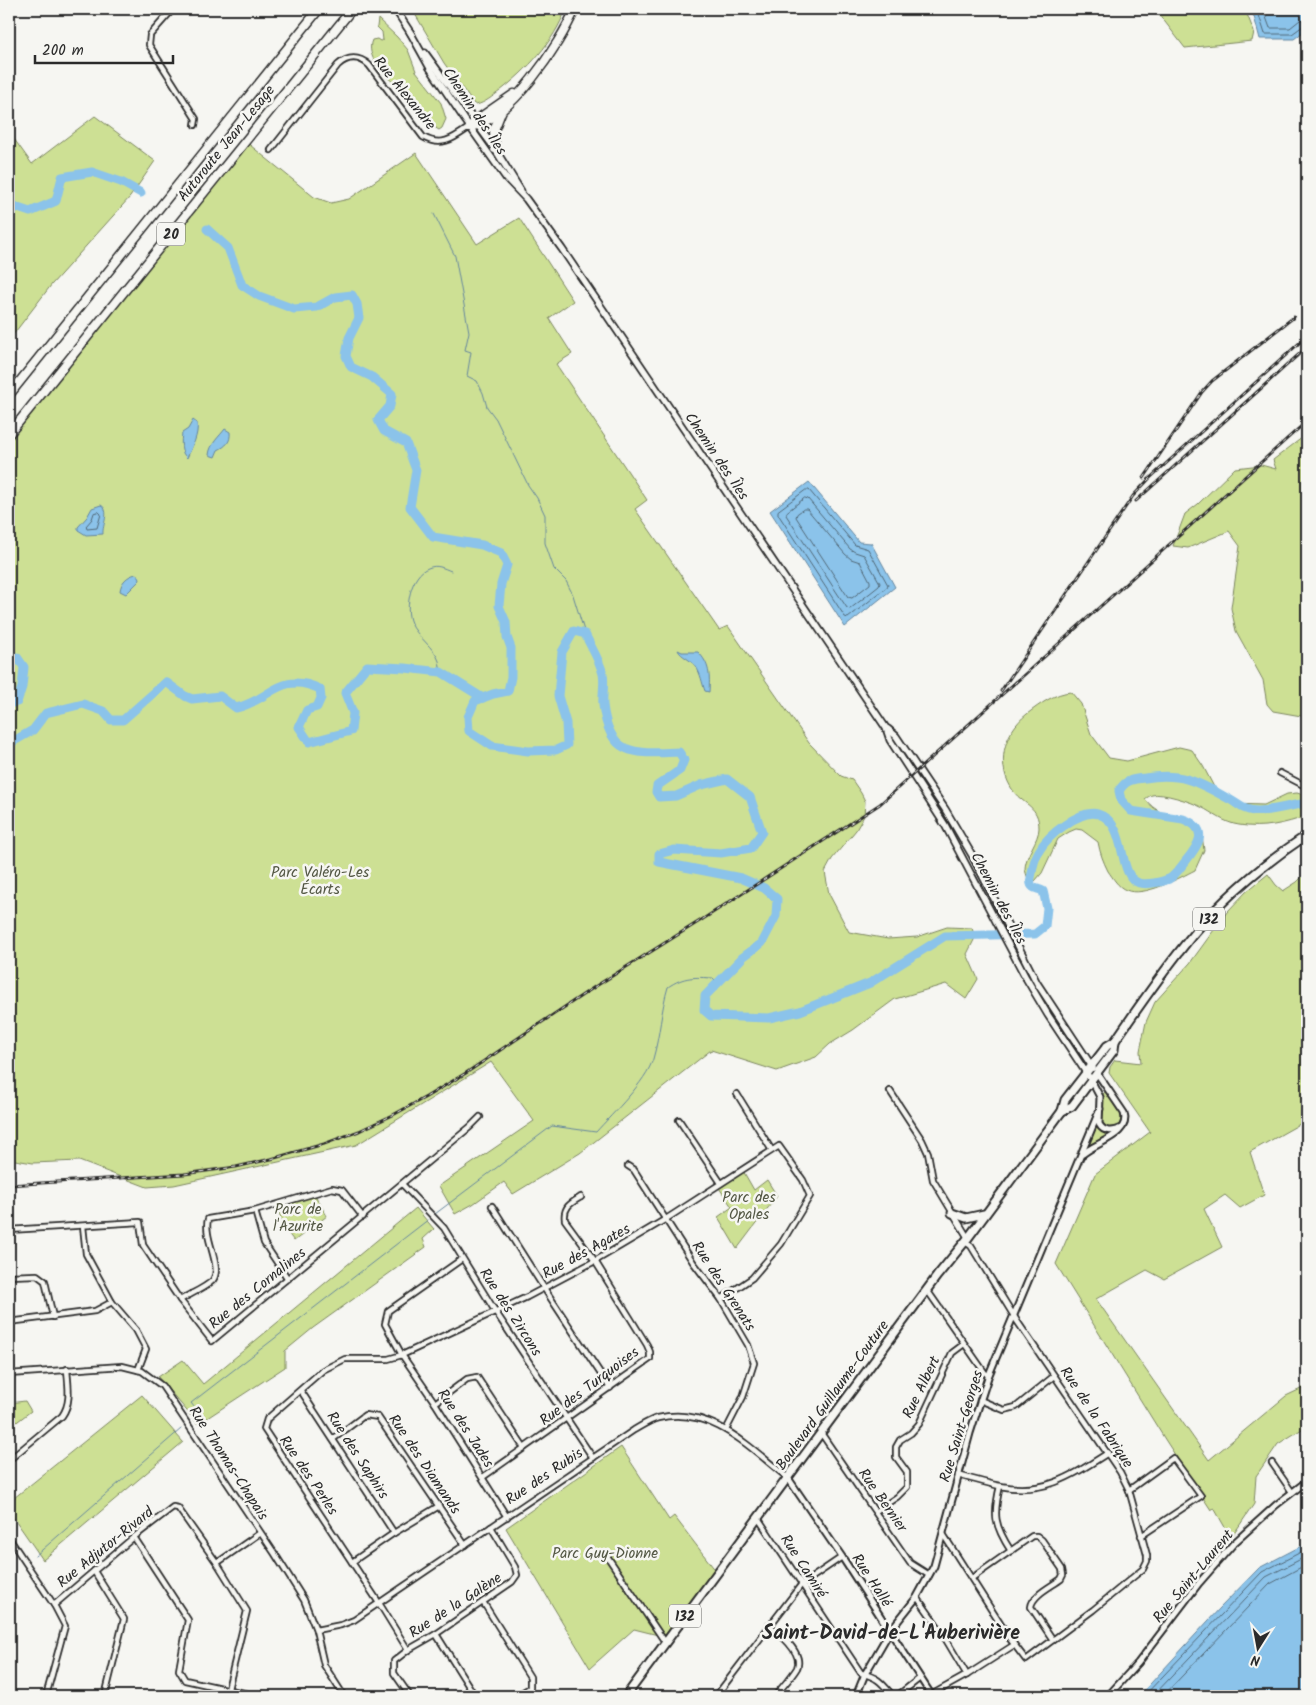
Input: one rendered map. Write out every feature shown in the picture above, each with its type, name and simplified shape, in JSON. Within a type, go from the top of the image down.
[{"type":"highway","name":"Autoroute Jean-Lesage","points":[[9,396],[319,9]]},
{"type":"highway","name":"Autoroute Jean-Lesage","points":[[9,434],[352,9]]},
{"type":"highway","points":[[343,21],[356,9]]},
{"type":"highway","points":[[474,124],[503,109],[536,74],[550,55],[575,9]]},
{"type":"highway","points":[[474,124],[520,91]]},
{"type":"highway","points":[[495,149],[494,130],[503,109]]},
{"type":"main road","name":"Chemin des Îles","points":[[395,9],[474,124],[506,178],[526,199]]},
{"type":"main road","name":"Chemin des Îles","points":[[474,124],[495,149],[526,199],[610,319],[886,728],[890,740],[945,825],[1048,1015],[1091,1080]]},
{"type":"main road","name":"Chemin des Îles","points":[[886,728],[896,736],[942,804],[972,855],[1037,983],[1097,1073]]},
{"type":"main road","name":"Boulevard Guillaume-Couture","points":[[626,1696],[926,1290],[966,1240],[1062,1110],[1065,1100],[1107,1046],[1115,1041],[1184,946],[1252,875],[1307,835]]},
{"type":"main road","name":"Boulevard Guillaume-Couture","points":[[1062,1110],[1072,1106],[1114,1050],[1115,1041]]},
{"type":"main road","points":[[952,1213],[966,1218],[985,1214]]},
{"type":"street","points":[[172,9],[150,35],[149,45],[196,119],[195,125]]},
{"type":"street","name":"Rue Alexandre","points":[[271,150],[338,65],[344,60],[351,58],[361,60],[369,66],[423,137],[429,141],[445,142],[454,139],[474,124]]},
{"type":"street","points":[[1280,773],[1307,787]]},
{"type":"street","points":[[1080,1156],[1090,1147],[1116,1134],[1122,1128],[1126,1118],[1097,1073]]},
{"type":"street","points":[[1091,1080],[1100,1093],[1099,1124],[1101,1128],[1108,1131],[1122,1128]]},
{"type":"street","name":"Rue de la Fabrique","points":[[890,1091],[922,1140],[928,1153],[933,1180],[966,1240],[1013,1315],[1120,1472],[1128,1490],[1148,1555],[1147,1562],[1143,1568],[1026,1660],[1014,1645]]},
{"type":"street","points":[[721,1299],[752,1278],[781,1244],[810,1196],[803,1180],[779,1146],[771,1150],[737,1094]]},
{"type":"street","name":"Rue Saint-Georges","points":[[856,1696],[865,1674],[890,1631],[917,1597],[934,1566],[958,1475],[988,1375],[1100,1110]]},
{"type":"street","name":"Rue des Cornalines","points":[[9,1230],[140,1222],[143,1245],[180,1300],[212,1341],[470,1127],[480,1116]]},
{"type":"street","points":[[679,1120],[721,1183]]},
{"type":"street","name":"Rue des Agates","points":[[402,1355],[544,1288],[595,1261],[666,1219],[771,1150]]},
{"type":"street","name":"Rue des Grenats","points":[[628,1166],[634,1170],[693,1262],[721,1299],[748,1345],[754,1363],[743,1396],[726,1430]]},
{"type":"street","name":"Rue des Zircons","points":[[402,1184],[444,1228],[495,1311],[593,1458]]},
{"type":"street","points":[[180,1300],[212,1280],[217,1271],[206,1227],[208,1219],[255,1211],[332,1188],[342,1190],[363,1216]]},
{"type":"street","name":"Rue des Turquoises","points":[[483,1477],[650,1358],[650,1352],[595,1261],[565,1220],[564,1212],[568,1206],[581,1197]]},
{"type":"street","points":[[492,1206],[610,1388]]},
{"type":"street","points":[[255,1211],[264,1243],[288,1278]]},
{"type":"street","points":[[84,1226],[86,1254],[112,1302],[136,1330],[146,1349],[138,1370]]},
{"type":"street","name":"Rue des Jades","points":[[462,1259],[388,1311],[385,1324],[402,1355],[483,1477],[507,1517]]},
{"type":"street","points":[[9,1276],[37,1275],[45,1281],[53,1317]]},
{"type":"street","points":[[926,1290],[988,1375]]},
{"type":"street","points":[[9,1322],[95,1311],[112,1302]]},
{"type":"street","name":"Rue Albert","points":[[876,1511],[907,1487],[907,1472],[896,1457],[896,1447],[900,1440],[911,1433],[919,1424],[952,1353],[964,1344]]},
{"type":"street","name":"Rue des Perles","points":[[402,1355],[388,1359],[345,1359],[324,1370],[268,1419],[264,1429],[379,1602],[408,1650]]},
{"type":"street","name":"Rue Thomas-Chapais","points":[[9,1374],[122,1366],[138,1370],[162,1386],[304,1600],[316,1630],[324,1665],[344,1696]]},
{"type":"street","points":[[9,1460],[62,1416],[68,1408],[67,1369]]},
{"type":"street","points":[[980,1400],[1004,1410],[1016,1408],[1054,1376]]},
{"type":"street","points":[[435,1403],[467,1379],[477,1377],[524,1448]]},
{"type":"street","name":"Rue des Saphirs","points":[[301,1391],[394,1533]]},
{"type":"street","name":"Rue des Diamands","points":[[333,1438],[366,1415],[378,1417],[465,1545]]},
{"type":"street","name":"Rue des Rubis","points":[[316,1630],[341,1625],[354,1620],[634,1430],[656,1418],[682,1415],[702,1418],[726,1430],[788,1478]]},
{"type":"street","name":"Rue Bernier","points":[[821,1433],[910,1563],[929,1575]]},
{"type":"street","points":[[958,1475],[1000,1486],[1038,1488],[1059,1482],[1108,1452]]},
{"type":"street","points":[[1128,1490],[1173,1458],[1200,1496],[1141,1536]]},
{"type":"street","points":[[1272,1463],[1292,1492]]},
{"type":"street","name":"Rue Hallé","points":[[788,1478],[842,1557],[932,1696]]},
{"type":"street","name":"Rue Saint-Laurent","points":[[1108,1696],[1138,1664],[1184,1601],[1221,1558],[1254,1525],[1307,1481]]},
{"type":"street","points":[[1000,1486],[995,1507],[996,1520],[1001,1535],[1011,1550]]},
{"type":"street","points":[[352,1562],[438,1506]]},
{"type":"street","name":"Rue Adjutor-Rivard","points":[[54,1605],[134,1537],[173,1507],[178,1508],[217,1563],[246,1611],[228,1689]]},
{"type":"street","name":"Rue Camiré","points":[[758,1518],[861,1673],[877,1678],[893,1696]]},
{"type":"street","name":"Rue de la Galène","points":[[408,1650],[436,1634],[483,1602],[512,1582],[517,1575],[515,1567],[491,1527]]},
{"type":"street","points":[[217,1563],[260,1533]]},
{"type":"street","points":[[932,1696],[1014,1645],[943,1534]]},
{"type":"street","points":[[972,1578],[1032,1536],[1042,1540],[1062,1569],[1063,1574],[1061,1579],[1031,1603],[1031,1607],[1053,1640]]},
{"type":"street","points":[[134,1537],[188,1620],[179,1670],[181,1675],[185,1680],[258,1696]]},
{"type":"street","points":[[9,1538],[54,1605],[65,1626],[46,1696]]},
{"type":"street","points":[[607,1556],[665,1642]]},
{"type":"street","points":[[716,1696],[801,1585],[842,1557]]},
{"type":"street","points":[[94,1571],[124,1619],[105,1696]]},
{"type":"street","points":[[917,1597],[939,1628],[967,1675]]},
{"type":"street","points":[[483,1602],[530,1677],[530,1688],[516,1696]]},
{"type":"street","points":[[769,1625],[784,1636],[798,1657],[799,1662],[797,1668],[775,1696]]},
{"type":"street","points":[[436,1634],[475,1696]]},
{"type":"street","points":[[408,1650],[394,1661],[394,1673],[410,1696]]},
{"type":"street","points":[[897,1696],[920,1678]]},
{"type":"green space","points":[[412,9],[566,9],[547,44],[530,65],[500,91],[486,101],[476,105],[444,63]]},
{"type":"green space","points":[[1155,9],[1245,9],[1254,32],[1252,41],[1185,48]]},
{"type":"green space","points":[[378,19],[408,50],[416,71],[441,103],[446,119],[439,130],[425,117],[407,90],[397,85],[387,76],[373,59],[371,53],[372,40],[383,40],[382,32],[377,27]]},
{"type":"green space","points":[[95,116],[155,161],[130,197],[52,284],[9,340],[9,132],[32,164]]},
{"type":"green space","name":"Parc Valéro-Les Écarts","points":[[245,141],[314,197],[331,203],[349,199],[416,153],[477,244],[519,218],[573,301],[549,318],[572,354],[556,364],[647,500],[635,509],[719,630],[728,626],[809,743],[841,776],[852,780],[865,801],[864,816],[856,830],[832,859],[825,872],[829,894],[849,932],[888,939],[917,937],[947,927],[972,928],[975,938],[967,954],[978,979],[966,999],[946,984],[895,999],[853,1030],[830,1044],[816,1057],[777,1071],[711,1050],[580,1153],[513,1194],[504,1182],[455,1214],[439,1186],[534,1121],[491,1062],[356,1145],[174,1185],[147,1187],[79,1161],[33,1163],[9,1159],[9,434]]},
{"type":"green space","points":[[1307,434],[1307,717],[1273,711],[1267,704],[1263,680],[1236,631],[1231,608],[1240,546],[1229,531],[1188,548],[1173,546],[1185,514],[1235,468],[1261,465],[1276,469],[1273,460]]},
{"type":"green space","points":[[1071,692],[1081,704],[1091,734],[1109,758],[1127,761],[1179,747],[1192,750],[1214,787],[1223,799],[1231,804],[1264,805],[1287,794],[1297,793],[1307,796],[1307,816],[1274,825],[1239,825],[1224,820],[1184,800],[1170,796],[1152,795],[1145,799],[1155,808],[1189,823],[1202,835],[1204,850],[1195,870],[1152,889],[1133,892],[1123,889],[1108,871],[1098,842],[1082,830],[1076,829],[1058,839],[1042,873],[1035,881],[1028,879],[1025,869],[1026,863],[1038,833],[1038,821],[1034,810],[1014,792],[1008,782],[1003,761],[1004,750],[1012,731],[1027,714],[1053,697]]},
{"type":"green space","points":[[1307,872],[1307,1120],[1250,1152],[1264,1195],[1240,1208],[1225,1195],[1204,1209],[1222,1247],[1164,1279],[1147,1270],[1096,1299],[1209,1460],[1286,1396],[1307,1386],[1307,1426],[1278,1444],[1256,1476],[1254,1504],[1231,1538],[1214,1508],[1211,1510],[1166,1441],[1056,1264],[1095,1174],[1150,1132],[1109,1073],[1110,1067],[1115,1060],[1141,1063],[1140,1051],[1146,1022],[1155,1002],[1190,963],[1227,912],[1246,892],[1268,874],[1283,891],[1297,882]]},
{"type":"green space","points":[[1108,1089],[1124,1113],[1122,1128],[1080,1156],[1097,1119],[1100,1097]]},
{"type":"green space","name":"Parc des Opales","points":[[742,1169],[754,1190],[767,1180],[777,1196],[737,1249],[718,1217],[732,1207],[717,1185]]},
{"type":"green space","name":"Parc de l'Azurite","points":[[315,1195],[327,1216],[294,1241],[284,1228],[277,1206]]},
{"type":"green space","points":[[416,1208],[434,1229],[423,1239],[426,1247],[313,1328],[285,1351],[285,1367],[198,1424],[158,1377],[183,1360],[203,1384]]},
{"type":"green space","points":[[142,1395],[183,1442],[43,1560],[9,1511],[9,1502]]},
{"type":"green space","points":[[25,1401],[31,1411],[9,1428],[9,1403]]},
{"type":"green space","name":"Parc Guy-Dionne","points":[[621,1447],[669,1520],[674,1516],[716,1571],[666,1637],[634,1629],[590,1668],[506,1528]]},
{"type":"water","points":[[1252,9],[1307,9],[1307,29],[1294,39],[1260,39]]},
{"type":"water","points":[[193,420],[197,423],[197,432],[187,458],[182,450],[182,433],[188,429]]},
{"type":"water","points":[[225,429],[230,432],[229,441],[218,450],[215,457],[209,455],[213,444]]},
{"type":"water","points":[[809,482],[859,542],[871,543],[895,587],[845,627],[770,511]]},
{"type":"water","points":[[101,505],[106,514],[103,534],[86,535],[78,530],[78,527],[92,508]]},
{"type":"water","points":[[136,574],[140,580],[126,594],[120,591],[125,580]]},
{"type":"water","points":[[678,650],[682,652],[698,652],[705,661],[708,671],[709,692],[705,691],[696,667]]},
{"type":"water","points":[[1307,1543],[1307,1696],[1139,1696],[1259,1568]]},
{"type":"waterway","points":[[9,205],[30,212],[56,201],[62,177],[92,172],[121,182],[141,193]]},
{"type":"waterway","points":[[434,214],[455,256],[469,332],[465,350],[471,352],[467,376],[477,381],[487,407],[496,419],[528,485],[545,515],[545,543],[554,569],[566,581],[573,595],[585,634]]},
{"type":"waterway","points":[[207,229],[228,248],[242,285],[259,296],[294,309],[317,307],[335,297],[352,295],[357,304],[359,318],[349,338],[346,356],[351,367],[372,377],[392,394],[390,406],[378,420],[384,431],[406,443],[416,470],[410,507],[433,537],[482,545],[501,553],[507,565],[501,584],[499,606],[506,622],[507,637],[511,648],[511,677],[508,691],[475,701],[468,717],[469,731],[492,746],[528,751],[556,750],[567,745],[566,723],[558,696],[562,652],[574,631],[585,634],[600,664],[604,678],[603,705],[611,735],[627,749],[649,753],[679,752],[684,760],[680,770],[657,786],[656,792],[659,797],[676,796],[701,785],[727,779],[750,797],[762,832],[751,848],[721,853],[674,850],[659,854],[659,862],[741,878],[764,888],[777,899],[776,916],[762,943],[743,957],[705,996],[704,1010],[711,1016],[769,1018],[800,1011],[870,983],[945,936],[1035,934],[1045,926],[1047,908],[1043,891],[1034,888],[1031,884],[1035,859],[1043,845],[1056,831],[1082,816],[1098,814],[1108,819],[1119,838],[1127,871],[1132,878],[1139,883],[1146,884],[1169,879],[1194,850],[1199,833],[1192,823],[1183,819],[1131,811],[1121,800],[1119,791],[1124,784],[1130,781],[1158,776],[1189,780],[1199,783],[1252,811],[1307,803]]},
{"type":"waterway","points":[[441,672],[437,656],[413,628],[408,609],[413,584],[422,571],[434,566],[451,571]]},
{"type":"waterway","points":[[9,657],[17,657],[24,667],[22,687],[17,702],[9,704]]},
{"type":"waterway","points":[[9,738],[14,741],[33,730],[46,713],[83,704],[103,711],[111,720],[123,720],[166,682],[192,699],[220,696],[236,708],[248,704],[284,685],[294,683],[306,684],[320,689],[321,698],[317,707],[307,710],[299,727],[309,742],[351,731],[353,713],[345,693],[367,666],[441,672],[483,698]]},
{"type":"waterway","points":[[435,1214],[552,1126],[596,1132],[628,1097],[649,1068],[653,1059],[668,987],[690,978],[713,978],[717,982]]},
{"type":"waterway","points":[[197,1417],[195,1408],[191,1403],[429,1219]]},
{"type":"waterway","points":[[35,1556],[181,1429]]},
{"type":"railway","points":[[1144,478],[1202,392],[1212,381],[1294,317]]},
{"type":"railway","points":[[1001,691],[1133,496],[1149,479],[1307,336]]},
{"type":"railway","points":[[1136,501],[1307,347]]},
{"type":"railway","points":[[9,1185],[184,1174],[236,1167],[324,1144],[359,1131],[426,1097],[466,1073],[596,986],[880,804],[1307,421]]},
{"type":"district","name":"Saint-David-de-L'Auberivière","points":[[891,1632]]}]
